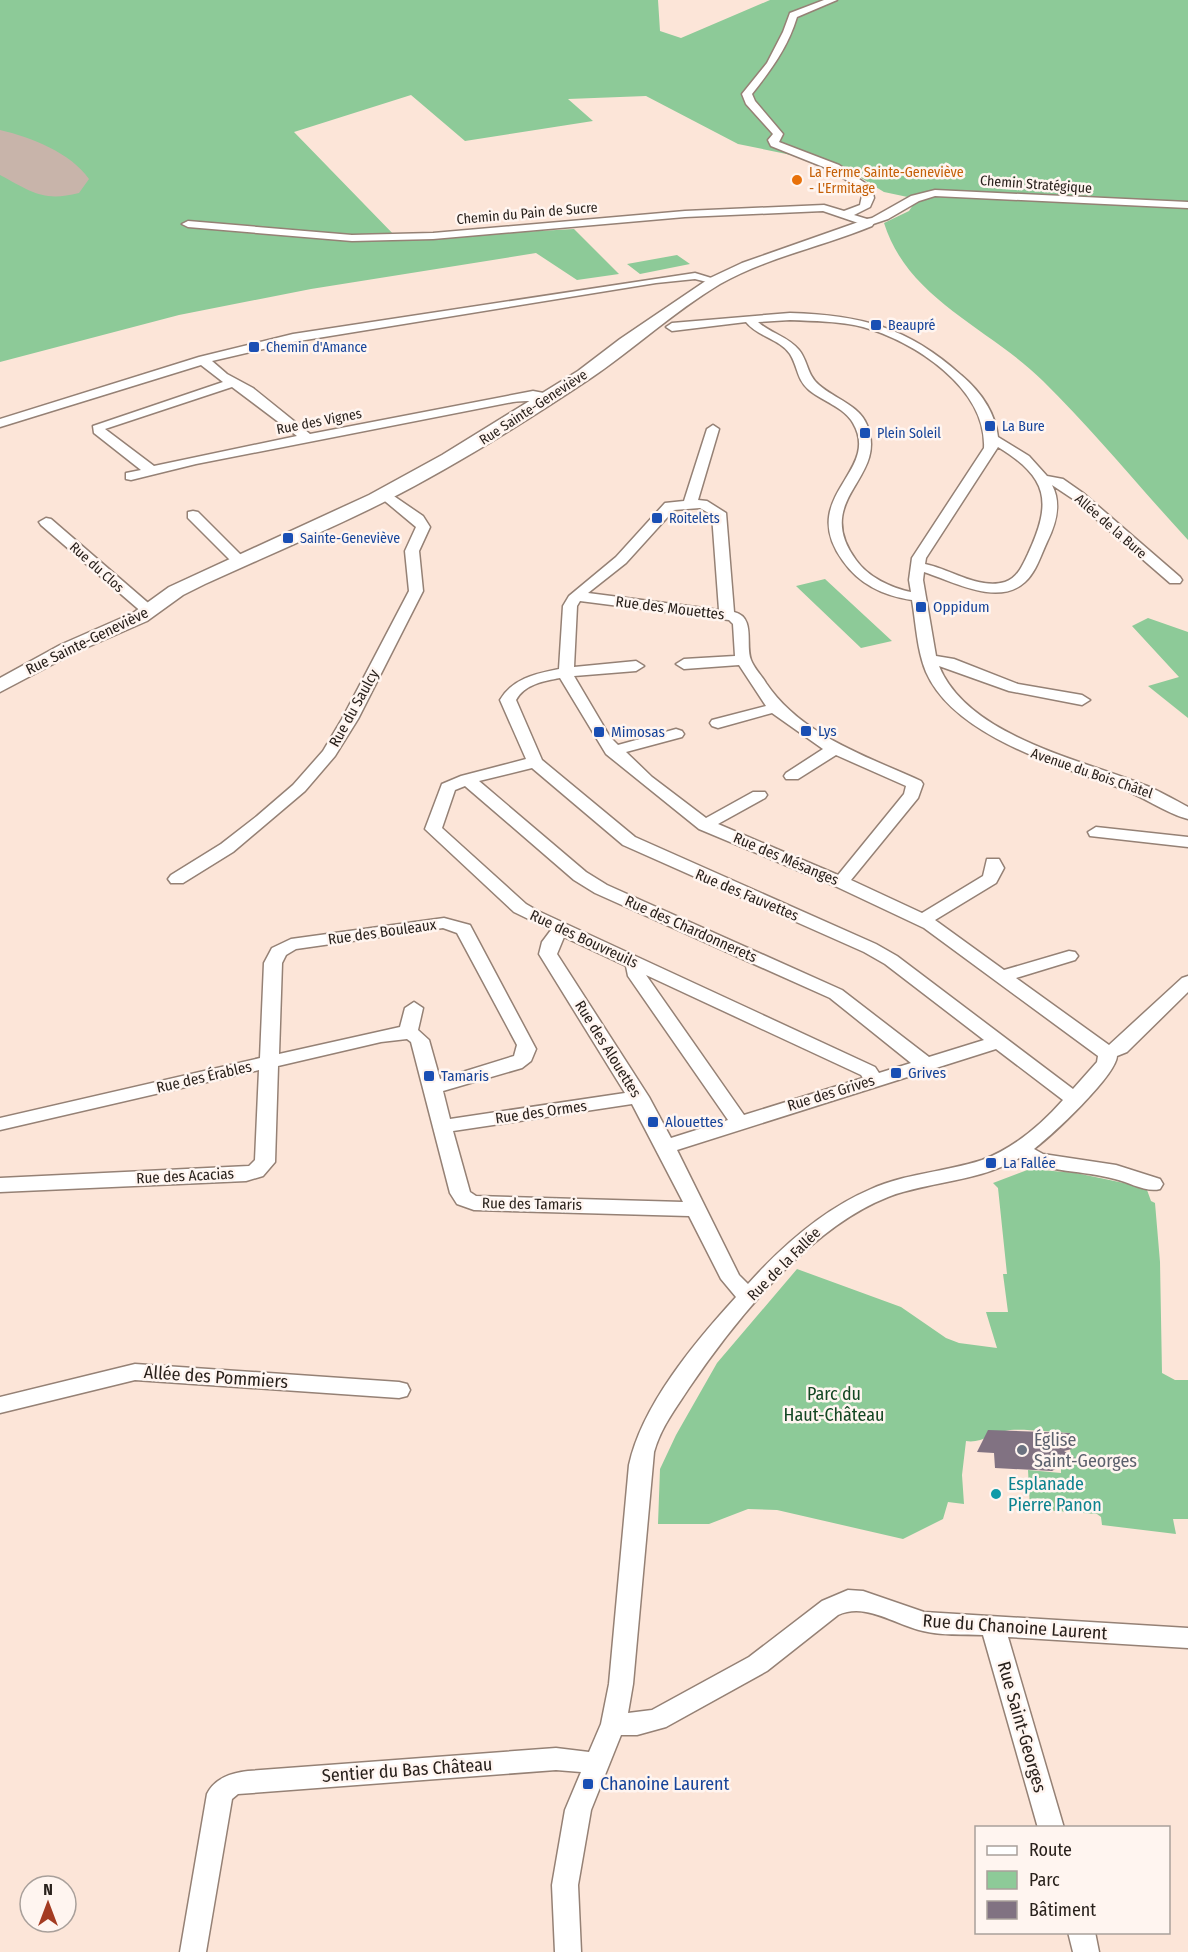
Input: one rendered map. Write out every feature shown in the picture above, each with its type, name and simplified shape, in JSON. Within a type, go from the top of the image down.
[{"type":"street","points":[[832,0],[793,15],[788,32],[771,64],[747,94],[750,102],[778,134],[773,142],[843,171],[868,190],[869,198],[865,207],[846,214]]},
{"type":"street","name":"Chemin Stratégique","points":[[867,223],[878,220],[911,197],[941,192],[1083,202],[1188,205]]},
{"type":"street","name":"Chemin du Pain de Sucre","points":[[188,224],[321,237],[384,238],[702,213],[824,208],[867,223]]},
{"type":"street","name":"Rue Sainte-Geneviève","points":[[0,686],[67,649],[149,611],[173,596],[183,594],[215,574],[385,494],[494,433],[542,399],[584,375],[626,342],[715,281],[747,266],[867,223]]},
{"type":"street","points":[[0,423],[203,360],[320,333],[616,286],[692,276],[715,281]]},
{"type":"street","points":[[672,327],[787,316],[845,319],[876,325],[908,338],[945,364],[969,389],[986,415],[992,439],[991,448],[924,550],[917,566],[938,570],[978,587],[1000,587],[1019,581],[1049,520],[1050,507],[1043,479],[1038,471],[1015,452],[992,439]]},
{"type":"street","points":[[749,318],[755,328],[794,350],[800,358],[806,381],[854,415],[865,433],[864,458],[833,519],[833,532],[837,544],[860,573],[875,583],[892,592],[919,597]]},
{"type":"street","points":[[203,360],[232,383],[249,392],[309,439]]},
{"type":"street","points":[[151,471],[99,430],[99,426],[232,383]]},
{"type":"street","name":"Rue des Vignes","points":[[131,476],[513,398],[542,399]]},
{"type":"street","points":[[690,503],[713,429]]},
{"type":"street","name":"Allée de la Bure","points":[[1043,479],[1058,482],[1078,496],[1174,580]]},
{"type":"street","name":"Rue du Saulcy","points":[[177,879],[226,848],[299,789],[328,753],[350,720],[416,591],[412,551],[423,527],[418,519],[385,494]]},
{"type":"street","points":[[636,666],[565,672],[570,606],[576,596],[632,549],[664,510],[690,503],[710,506],[719,513],[727,615]]},
{"type":"street","points":[[193,515],[240,562]]},
{"type":"street","name":"Rue du Clos","points":[[46,522],[149,611]]},
{"type":"street","name":"Avenue du Bois Châtel","points":[[917,566],[919,597],[929,660],[941,685],[955,702],[1013,742],[1046,758],[1143,790],[1188,814]]},
{"type":"street","name":"Rue des Mouettes","points":[[576,596],[727,615],[739,621],[743,660],[775,708],[835,750],[910,780],[916,787],[841,882]]},
{"type":"street","points":[[684,664],[743,660]]},
{"type":"street","points":[[929,660],[949,662],[1014,688],[1082,700]]},
{"type":"street","name":"Rue des Mésanges","points":[[565,672],[612,751],[705,825],[841,882],[923,920],[1107,1053]]},
{"type":"street","name":"Rue des Fauvettes","points":[[565,672],[540,678],[513,690],[508,700],[536,762],[629,841],[651,853],[870,948],[891,960],[1074,1099]]},
{"type":"street","points":[[718,723],[775,708]]},
{"type":"street","points":[[612,751],[676,734]]},
{"type":"street","points":[[792,776],[835,750]]},
{"type":"street","name":"Rue des Bouvreuils","points":[[536,762],[467,779],[448,787],[433,830],[520,908],[868,1071],[874,1080]]},
{"type":"street","name":"Rue des Chardonnerets","points":[[467,779],[580,876],[601,889],[836,994],[925,1064]]},
{"type":"street","points":[[705,825],[759,795]]},
{"type":"street","points":[[1096,832],[1188,842]]},
{"type":"street","points":[[923,920],[990,879],[995,868],[993,863]]},
{"type":"street","name":"Rue des Bouleaux","points":[[270,1062],[273,963],[282,948],[291,944],[450,923],[464,929],[526,1045],[526,1053],[524,1059],[515,1064],[432,1088]]},
{"type":"street","name":"Rue des Alouettes","points":[[564,928],[555,934],[548,947],[548,954],[639,1097],[698,1209],[731,1279],[749,1298]]},
{"type":"street","points":[[1002,976],[1069,956]]},
{"type":"street","points":[[635,963],[637,976],[739,1122]]},
{"type":"street","name":"Rue de la Fallée","points":[[613,1724],[621,1684],[640,1465],[647,1438],[703,1350],[804,1239],[834,1216],[866,1198],[913,1182],[991,1163],[1019,1150],[1042,1134],[1105,1065],[1108,1059],[1107,1053],[1120,1048],[1188,982]]},
{"type":"street","points":[[408,1033],[414,1008]]},
{"type":"street","name":"Rue des Érables","points":[[0,1124],[381,1036],[408,1033]]},
{"type":"street","name":"Rue des Tamaris","points":[[408,1033],[416,1035],[420,1040],[460,1193],[464,1199],[474,1203],[698,1209]]},
{"type":"street","name":"Rue des Grives","points":[[664,1147],[998,1042]]},
{"type":"street","name":"Rue des Acacias","points":[[0,1185],[246,1174],[256,1171],[265,1162],[270,1062]]},
{"type":"street","name":"Rue des Ormes","points":[[443,1126],[639,1097]]},
{"type":"street","points":[[1019,1150],[1045,1161],[1116,1172],[1153,1184]]},
{"type":"street","name":"Allée des Pommiers","points":[[0,1405],[135,1372],[399,1390]]},
{"type":"street","name":"Rue du Chanoine Laurent","points":[[613,1724],[637,1725],[657,1720],[758,1664],[830,1608],[848,1600],[863,1601],[924,1622],[1188,1638]]},
{"type":"street","name":"Rue Saint-Georges","points":[[993,1627],[1051,1826]]},
{"type":"street","points":[[568,1952],[564,1884],[571,1841],[578,1810],[613,1724]]},
{"type":"street","name":"Sentier du Bas Château","points":[[193,1952],[220,1794],[225,1788],[234,1784],[453,1765],[556,1759],[597,1765]]},
{"type":"street","points":[[1082,1934],[1086,1952]]},
{"type":"green space","points":[[0,0],[658,0],[660,31],[681,38],[770,0],[1188,0],[1188,540],[1043,381],[1022,362],[931,293],[912,273],[896,250],[884,223],[909,211],[917,199],[884,192],[840,165],[738,144],[646,96],[568,99],[593,121],[465,141],[411,95],[294,132],[398,239],[574,229],[619,274],[577,280],[536,253],[311,289],[179,315],[0,362]]},
{"type":"green space","points":[[677,255],[690,264],[640,274],[627,264]]},
{"type":"green space","points":[[825,579],[892,641],[861,648],[796,586]]},
{"type":"green space","points":[[1148,618],[1188,632],[1188,718],[1148,686],[1179,677],[1132,626]]},
{"type":"green space","name":"Parc du Haut-Château","points":[[1030,1169],[1076,1173],[1143,1187],[1147,1190],[1151,1201],[1155,1203],[1160,1262],[1162,1373],[1175,1380],[1188,1380],[1188,1519],[1173,1519],[1176,1534],[1102,1525],[1101,1517],[1097,1514],[1030,1509],[1028,1470],[1061,1473],[1061,1464],[1071,1456],[1070,1449],[1074,1448],[1070,1433],[1024,1430],[1010,1430],[977,1441],[966,1441],[962,1475],[964,1504],[948,1502],[943,1519],[903,1539],[777,1510],[748,1509],[709,1524],[658,1524],[660,1469],[676,1435],[717,1363],[797,1269],[901,1307],[946,1338],[959,1343],[997,1348],[986,1312],[1008,1312],[1003,1274],[1007,1274],[998,1188],[993,1183]]},
{"type":"building","name":"Église Saint-Georges","points":[[988,1430],[1070,1433],[1072,1449],[1064,1451],[1075,1458],[1052,1471],[995,1468],[994,1453],[977,1452]]},
{"type":"runway","points":[[0,149],[56,179]]},
{"type":"place","name":"La Ferme Sainte-Geneviève - L'Ermitage","points":[[797,180]]},
{"type":"place","name":"Beaupré","points":[[876,325]]},
{"type":"place","name":"Chemin d'Amance","points":[[254,347]]},
{"type":"place","name":"La Bure","points":[[990,426]]},
{"type":"place","name":"Plein Soleil","points":[[865,433]]},
{"type":"place","name":"Roitelets","points":[[657,518]]},
{"type":"place","name":"Sainte-Geneviève","points":[[288,538]]},
{"type":"place","name":"Oppidum","points":[[921,607]]},
{"type":"place","name":"Lys","points":[[806,731]]},
{"type":"place","name":"Mimosas","points":[[599,732]]},
{"type":"place","name":"Grives","points":[[896,1073]]},
{"type":"place","name":"Tamaris","points":[[429,1076]]},
{"type":"place","name":"Alouettes","points":[[653,1122]]},
{"type":"place","name":"La Fallée","points":[[991,1163]]},
{"type":"place","name":"Église Saint-Georges","points":[[1022,1450]]},
{"type":"place","name":"Esplanade Pierre Panon","points":[[996,1494]]},
{"type":"place","name":"Chanoine Laurent","points":[[588,1784]]}]
